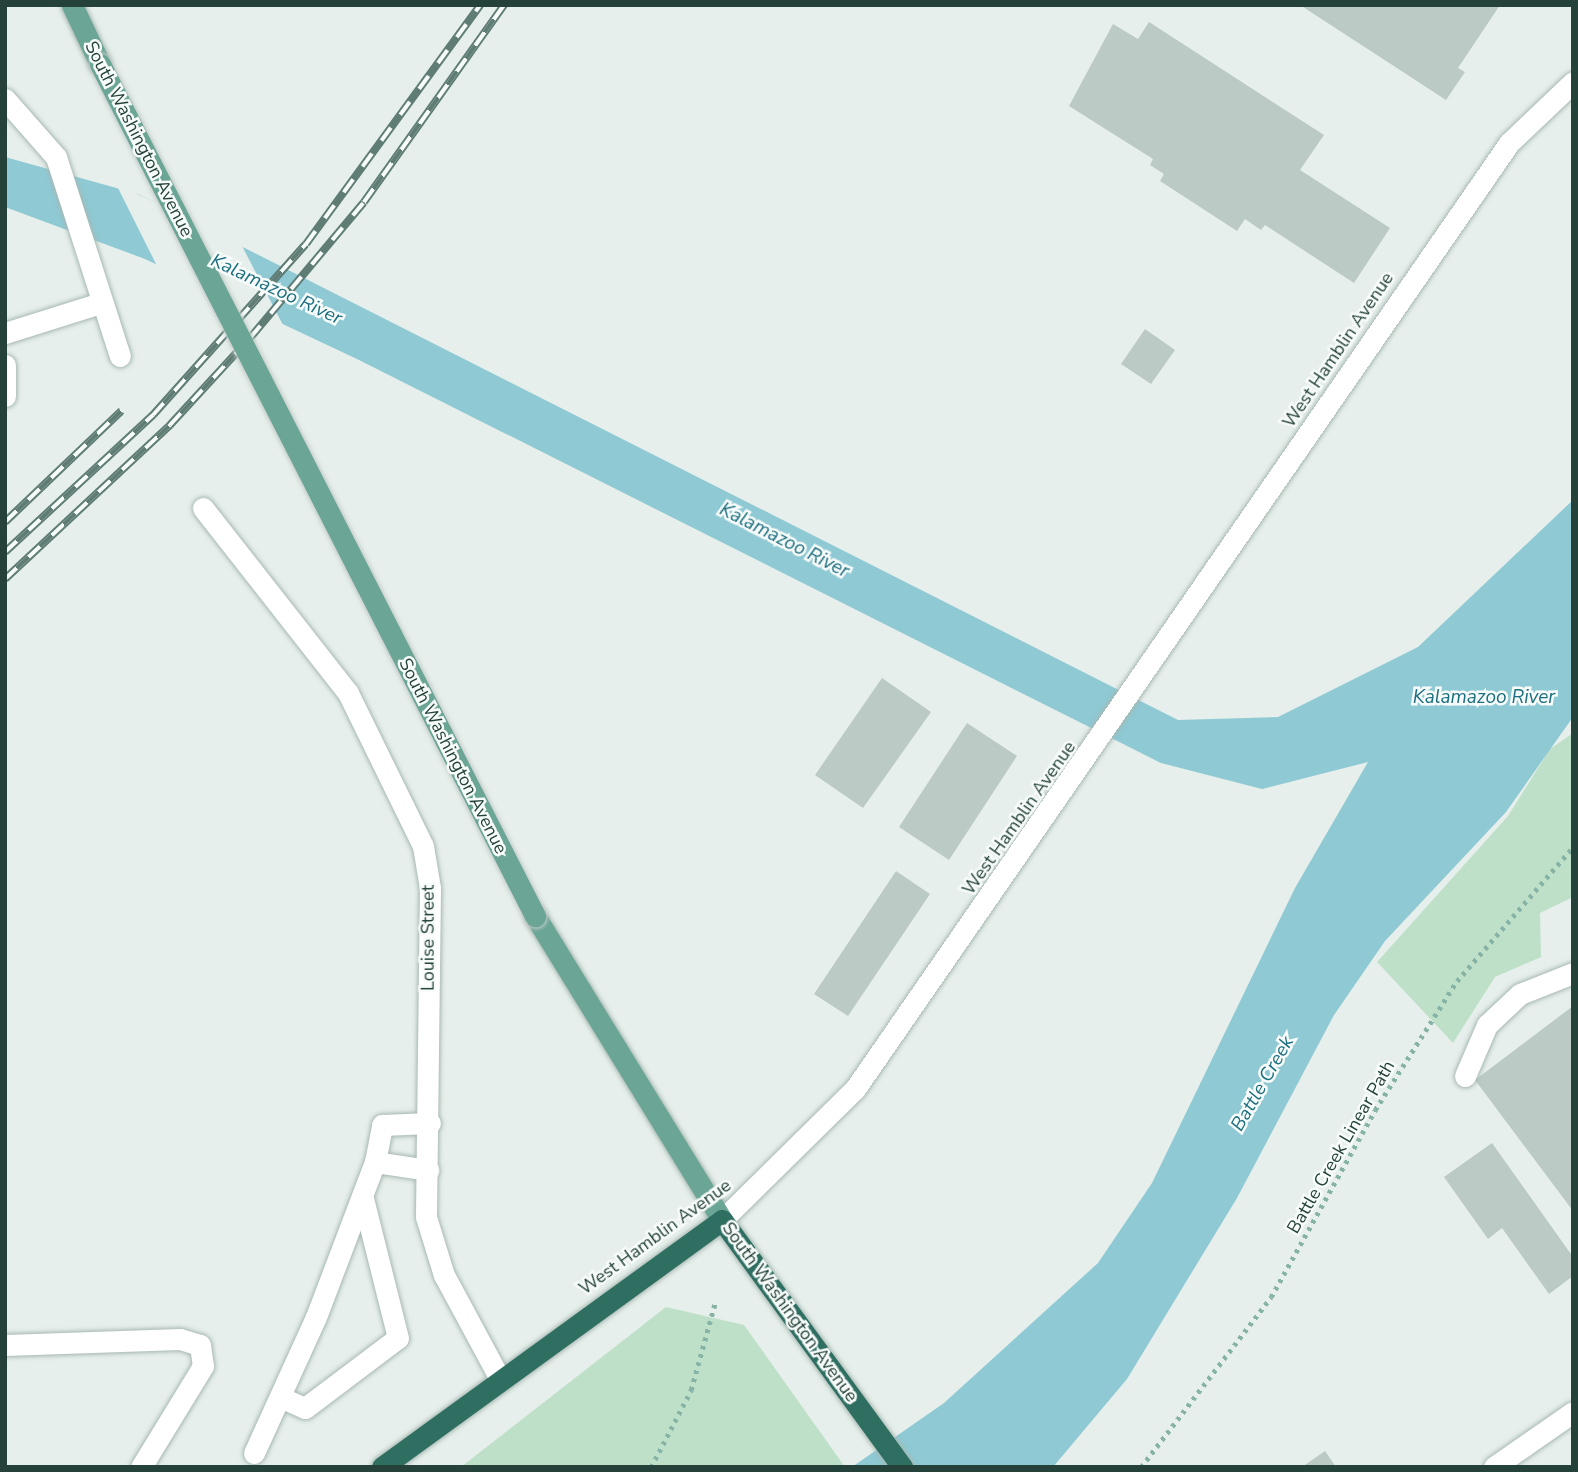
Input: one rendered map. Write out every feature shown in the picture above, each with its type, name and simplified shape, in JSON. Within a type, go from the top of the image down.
[{"type":"highway","name":"West Hamblin Avenue","points":[[382,1467],[499,1377],[722,1220]]},
{"type":"highway","name":"South Washington Avenue","points":[[722,1220],[902,1467]]},
{"type":"main road","name":"South Washington Avenue","points":[[72,5],[535,916],[722,1220]]},
{"type":"street","name":"West Hamblin Avenue","points":[[722,1220],[855,1089],[1098,746],[1509,143],[1573,82]]},
{"type":"street","points":[[5,99],[56,157],[88,270],[120,356]]},
{"type":"street","points":[[5,332],[100,303]]},
{"type":"street","points":[[5,365],[5,396]]},
{"type":"street","name":"Louise Street","points":[[203,508],[348,693],[422,846],[430,888],[430,1123],[426,1217],[444,1275],[499,1377]]},
{"type":"street","points":[[1465,1076],[1487,1026],[1520,995],[1573,973]]},
{"type":"street","points":[[254,1453],[280,1397],[375,1162],[382,1125],[430,1123]]},
{"type":"street","points":[[375,1162],[428,1170]]},
{"type":"street","points":[[280,1397],[305,1408],[398,1338],[362,1195]]},
{"type":"street","points":[[5,1345],[180,1339],[200,1345],[203,1366],[141,1467]]},
{"type":"street","points":[[1494,1467],[1573,1412]]},
{"type":"path","name":"Battle Creek Linear Path","points":[[1141,1467],[1271,1297],[1375,1110],[1457,981],[1573,847]]},
{"type":"path","points":[[651,1467],[691,1390],[715,1303]]},
{"type":"green space","points":[[1573,733],[1573,897],[1540,913],[1541,957],[1495,977],[1453,1043],[1377,962],[1508,816],[1550,749]]},
{"type":"green space","points":[[666,1307],[744,1325],[845,1467],[461,1467]]},
{"type":"water","points":[[5,157],[138,194],[1178,720],[1278,717],[1418,647],[1573,500],[1573,717],[1506,812],[1385,941],[1334,1015],[1237,1198],[1127,1379],[1053,1467],[852,1467],[944,1403],[1098,1263],[1152,1183],[1295,888],[1368,762],[1262,789],[1161,763],[359,360],[145,259],[5,207]]},
{"type":"pier","points":[[116,184],[240,242],[285,329],[159,270]]},
{"type":"building","points":[[1300,5],[1500,5],[1458,68],[1465,72],[1446,100]]},
{"type":"building","points":[[1149,22],[1324,135],[1300,170],[1390,228],[1354,283],[1265,225],[1261,230],[1245,219],[1237,231],[1160,181],[1164,174],[1150,165],[1153,159],[1069,106],[1113,24],[1138,39]]},
{"type":"building","points":[[1145,329],[1175,350],[1151,384],[1121,364]]},
{"type":"building","points":[[882,678],[931,712],[863,808],[815,775]]},
{"type":"building","points":[[967,723],[1017,756],[949,860],[899,827]]},
{"type":"building","points":[[896,871],[930,894],[848,1016],[814,994]]},
{"type":"building","points":[[1573,1006],[1573,1211],[1475,1080]]},
{"type":"building","points":[[1492,1143],[1573,1257],[1573,1276],[1549,1294],[1502,1228],[1488,1239],[1444,1177]]},
{"type":"building","points":[[1325,1451],[1336,1467],[1302,1467]]},
{"type":"railway","points":[[5,552],[153,415],[306,244],[480,5]]},
{"type":"railway","points":[[5,579],[170,425],[250,338],[364,202],[504,5]]},
{"type":"railway","points":[[5,522],[121,411]]},
{"type":"water label","name":"Kalamazoo River","points":[[276,290]]},
{"type":"water label","name":"Kalamazoo River","points":[[784,541]]},
{"type":"water label","name":"Kalamazoo River","points":[[1484,698]]},
{"type":"water label","name":"Battle Creek","points":[[1263,1084]]}]
